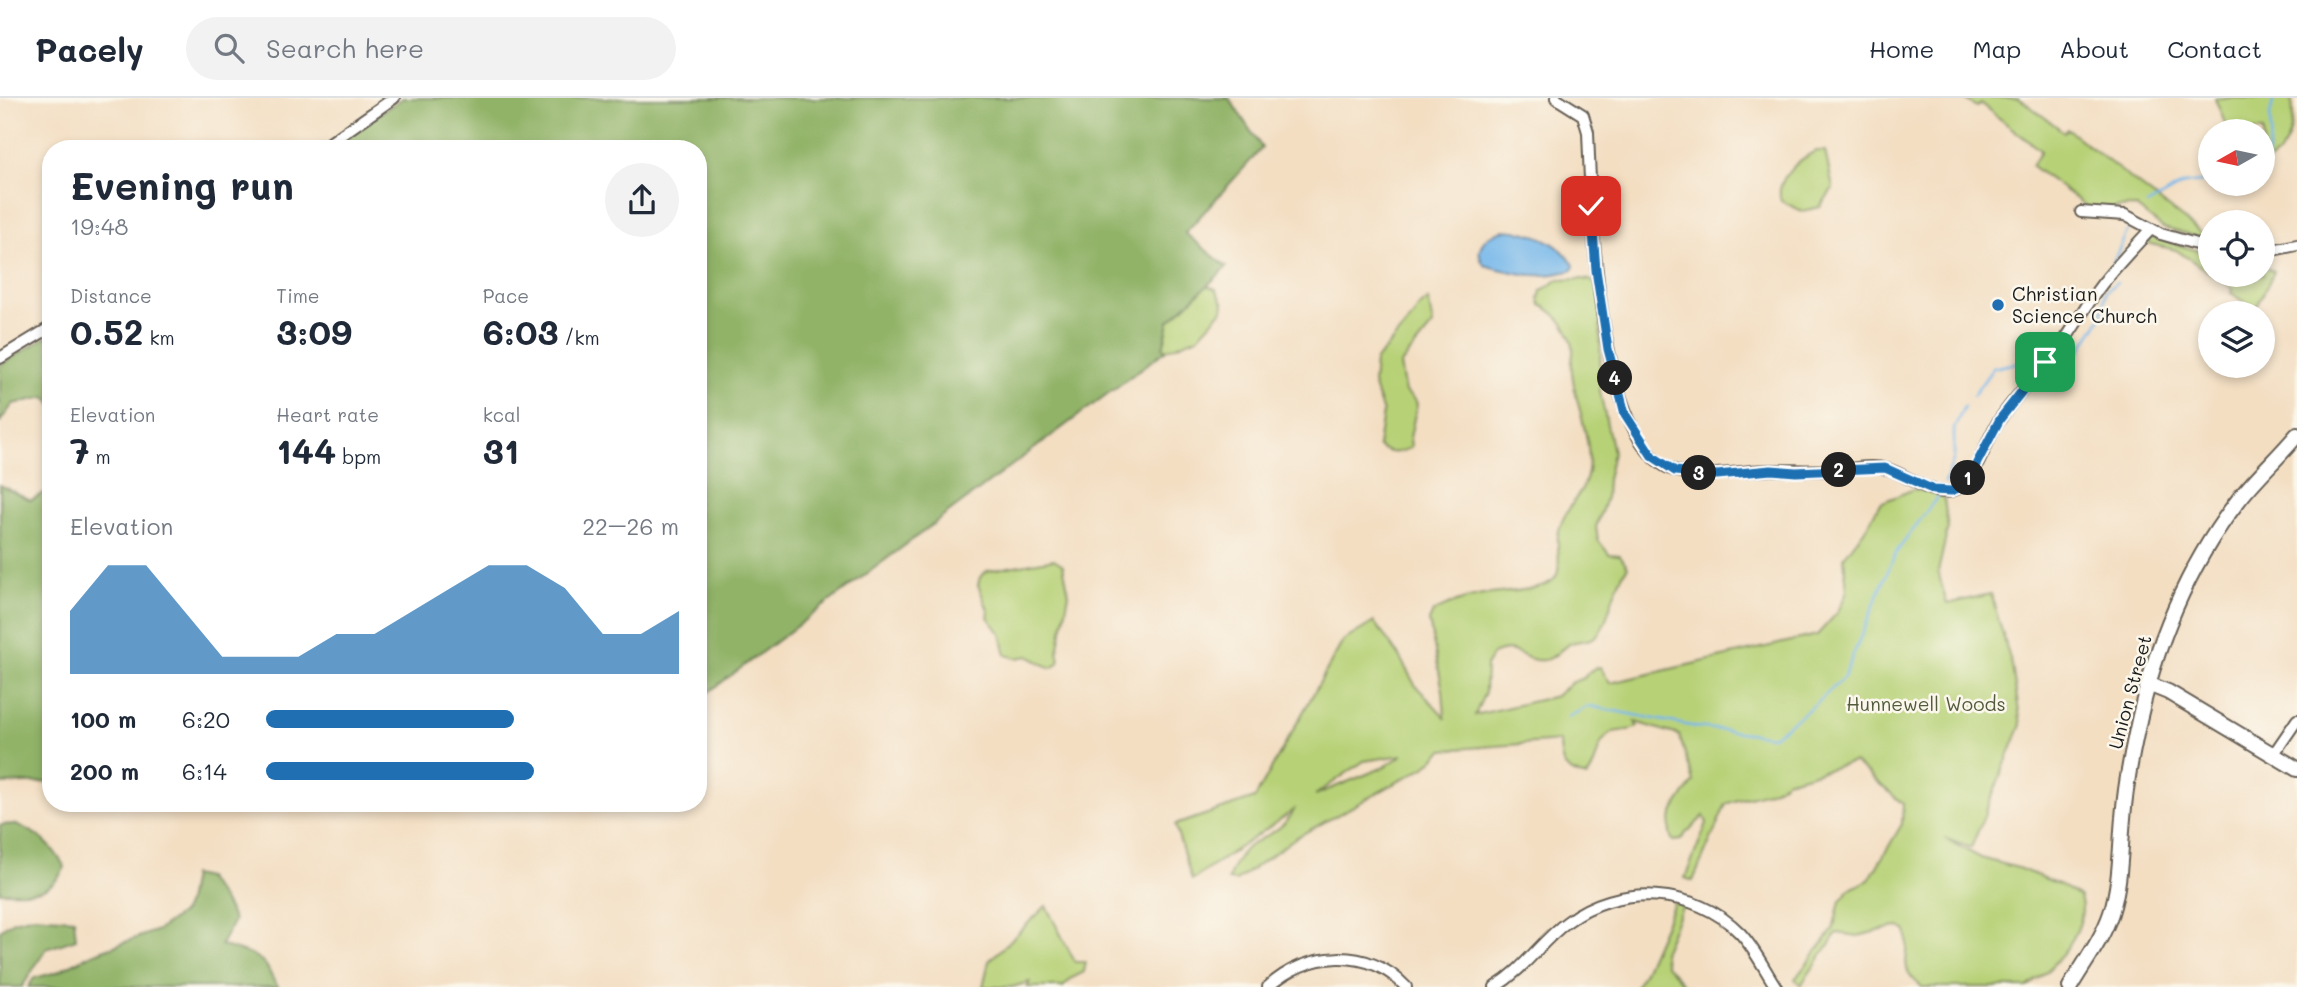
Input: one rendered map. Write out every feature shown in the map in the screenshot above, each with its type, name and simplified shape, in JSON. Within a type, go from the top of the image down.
[{"type":"street","points":[[334,140],[394,98]]},
{"type":"street","points":[[1556,98],[1583,115],[1588,132],[1596,270],[1608,349],[1625,414],[1652,456],[1675,471],[1717,475],[1771,470],[1807,472],[1885,468],[1934,490],[1951,491],[1958,488],[1969,478],[2000,419],[2029,380],[2064,340],[2103,282],[2151,229]]},
{"type":"street","points":[[2081,212],[2118,213],[2176,239],[2198,245]]},
{"type":"street","points":[[2275,250],[2297,245]]},
{"type":"street","points":[[0,358],[42,332]]},
{"type":"street","name":"Union Street","points":[[2070,987],[2105,928],[2114,901],[2126,791],[2148,684],[2168,625],[2203,552],[2238,500],[2297,435]]},
{"type":"street","points":[[2148,684],[2168,692],[2297,769]]},
{"type":"street","points":[[2273,755],[2297,720]]},
{"type":"street","points":[[1495,987],[1515,974],[1561,927],[1581,913],[1614,900],[1652,895],[1690,902],[1723,919],[1749,943],[1776,987]]},
{"type":"street","points":[[1268,987],[1282,975],[1302,965],[1340,957],[1376,965],[1406,987]]},
{"type":"green space","points":[[403,98],[1229,98],[1262,148],[1185,233],[1227,267],[1169,321],[1163,348],[1166,350],[707,693],[707,140],[339,140]]},
{"type":"green space","points":[[1964,98],[2019,98],[2064,132],[2067,129],[2198,231],[2198,237],[2163,228],[2136,207],[2090,209],[2032,166],[2041,151],[1981,104],[1976,107]]},
{"type":"green space","points":[[2215,98],[2291,98],[2293,117],[2289,137],[2275,157],[2275,119],[2223,119]]},
{"type":"green space","points":[[1816,151],[1825,151],[1833,188],[1820,207],[1802,211],[1781,201],[1781,185],[1802,159]]},
{"type":"green space","points":[[2150,237],[2198,251],[2198,265],[2176,250],[2147,243]]},
{"type":"green space","name":"Hunnewell Woods","points":[[1558,280],[1590,280],[1601,289],[1600,392],[1613,452],[1606,498],[1596,527],[1598,540],[1609,554],[1620,555],[1628,567],[1622,575],[1605,623],[1593,638],[1571,643],[1544,660],[1530,659],[1508,650],[1493,654],[1486,666],[1485,692],[1475,715],[1556,696],[1570,683],[1584,678],[1597,667],[1600,667],[1610,683],[1817,635],[1838,612],[1847,591],[1844,557],[1868,525],[1880,503],[1914,489],[1939,494],[1944,499],[1948,528],[1938,572],[1947,604],[1991,594],[2012,666],[2021,725],[1971,848],[1944,838],[1981,858],[2018,868],[2061,885],[2080,897],[2082,909],[2075,935],[2058,959],[2027,987],[1922,987],[1906,967],[1908,940],[1906,930],[1899,927],[1858,936],[1837,933],[1801,985],[1795,979],[1833,930],[1840,901],[1850,889],[1869,880],[1902,824],[1903,804],[1854,762],[1786,781],[1773,790],[1726,804],[1693,881],[1685,878],[1707,823],[1704,816],[1681,840],[1673,841],[1670,833],[1671,817],[1694,782],[1679,735],[1635,722],[1638,727],[1614,732],[1603,740],[1587,777],[1568,769],[1562,761],[1560,741],[1443,750],[1425,767],[1295,838],[1236,881],[1228,880],[1244,851],[1281,826],[1294,810],[1192,880],[1175,825],[1255,798],[1343,641],[1374,622],[1398,654],[1415,685],[1445,717],[1443,691],[1429,621],[1433,612],[1472,597],[1545,585],[1556,577],[1559,566],[1560,526],[1583,487],[1589,460],[1574,384],[1572,342],[1562,322],[1541,305],[1539,299],[1541,291]],"holes":[[[1403,755],[1382,768],[1315,795],[1364,761]]]},
{"type":"green space","points":[[1206,285],[1216,289],[1224,304],[1223,309],[1198,337],[1163,349],[1169,321]]},
{"type":"green space","points":[[2230,287],[2266,287],[2260,301],[2244,301],[2231,293],[2233,289]]},
{"type":"green space","points":[[1428,300],[1433,325],[1400,365],[1405,392],[1417,404],[1410,438],[1411,447],[1391,452],[1378,446],[1383,412],[1373,384],[1375,361],[1418,308]]},
{"type":"green space","points":[[42,339],[42,398],[13,404],[0,422],[0,365]]},
{"type":"green space","points":[[0,485],[31,500],[42,494],[42,782],[0,784]]},
{"type":"green space","points":[[1054,559],[1063,565],[1069,594],[1058,652],[1060,660],[1051,668],[1028,656],[1016,658],[1006,655],[1001,634],[988,617],[989,612],[978,585],[980,577],[987,571]]},
{"type":"green space","points":[[16,824],[45,841],[65,867],[53,884],[38,891],[0,892],[0,825]]},
{"type":"green space","points":[[192,875],[206,878],[234,920],[221,945],[258,958],[267,967],[278,987],[28,987],[34,978],[57,972],[92,954],[158,930],[183,912]]},
{"type":"green space","points":[[1674,903],[1683,905],[1663,952],[1666,965],[1686,987],[1635,987],[1642,976]]},
{"type":"green space","points":[[1046,906],[1075,962],[1086,962],[1084,972],[1063,987],[1027,987],[1030,982],[1012,987],[983,987],[989,961]]},
{"type":"green space","points":[[34,916],[74,919],[76,939],[46,949],[22,987],[0,987],[0,930],[13,921]]},
{"type":"water","points":[[1503,230],[1544,238],[1568,256],[1574,265],[1573,270],[1549,275],[1528,275],[1484,265],[1480,253],[1483,243]]},
{"type":"waterway","points":[[2270,119],[2274,98]]},
{"type":"waterway","points":[[2147,205],[2184,184],[2198,182]]},
{"type":"waterway","points":[[2113,262],[2128,230]]},
{"type":"waterway","points":[[2046,369],[2078,354],[2101,318],[2106,291],[2117,282]]},
{"type":"waterway","points":[[1973,396],[1993,368],[2016,363],[2029,369]]},
{"type":"waterway","points":[[1945,483],[1954,458],[1954,429],[1964,406]]},
{"type":"waterway","points":[[1568,717],[1589,706],[1696,727],[1773,736],[1817,703],[1844,677],[1895,554],[1938,496]]},
{"type":"place","name":"Christian Science Church","points":[[1998,305]]},
{"type":"route","points":[[1591,206],[1596,270],[1608,349],[1625,414],[1652,456],[1675,471],[1717,475],[1771,470],[1796,472],[1885,468],[1934,490],[1951,491],[1969,478],[2000,419],[2045,362]]}]
